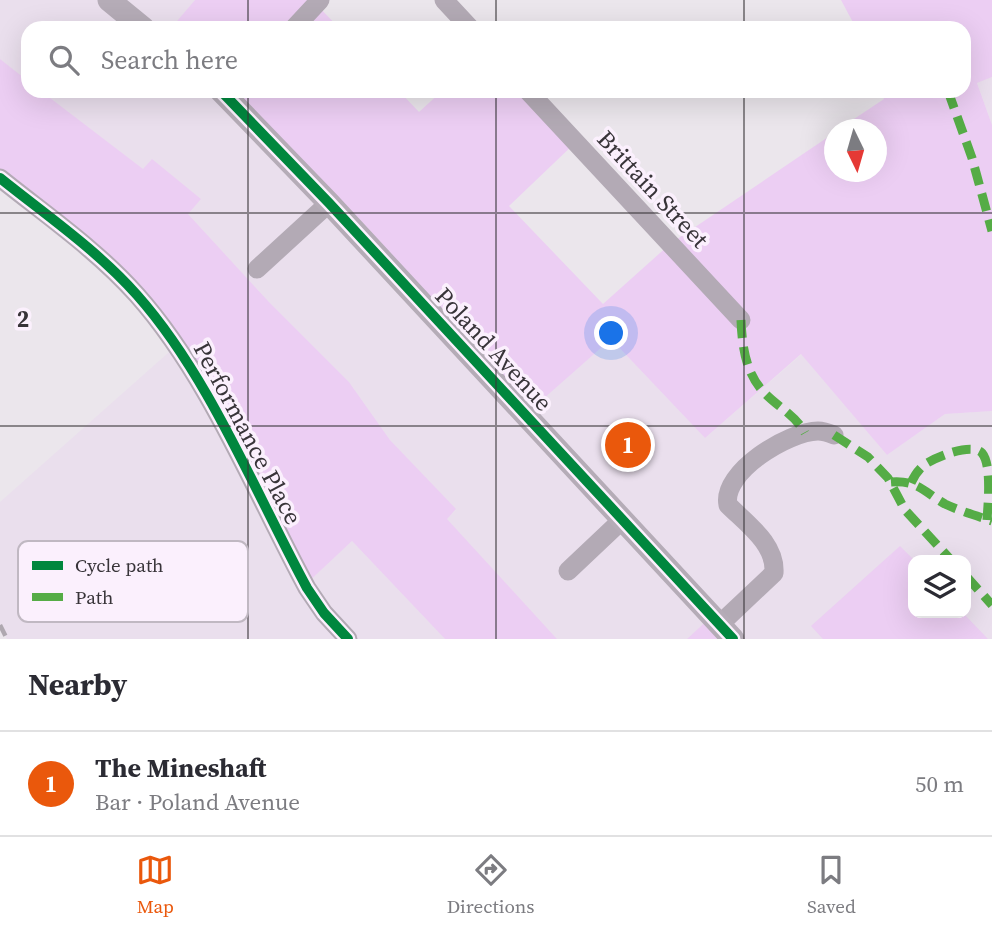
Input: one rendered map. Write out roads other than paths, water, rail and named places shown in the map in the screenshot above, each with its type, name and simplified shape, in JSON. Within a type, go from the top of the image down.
[{"type":"main road","points":[[109,0],[134,21]]},
{"type":"main road","name":"Poland Avenue","points":[[229,98],[726,632]]},
{"type":"street","points":[[300,21],[320,0]]},
{"type":"street","points":[[444,0],[464,21]]},
{"type":"street","name":"Brittain Street","points":[[535,98],[741,320]]},
{"type":"street","name":"Performance Place","points":[[0,178],[117,274],[177,345],[307,588],[324,613],[348,639]]},
{"type":"street","points":[[257,269],[329,203]]},
{"type":"street","points":[[726,632],[774,573],[773,554],[728,505],[728,489],[752,461],[771,447],[805,433],[819,431],[834,435]]},
{"type":"street","points":[[568,571],[622,520]]},
{"type":"railway","points":[[0,625],[7,639]]},
{"type":"place","name":"The Mineshaft","points":[[628,445]]}]
